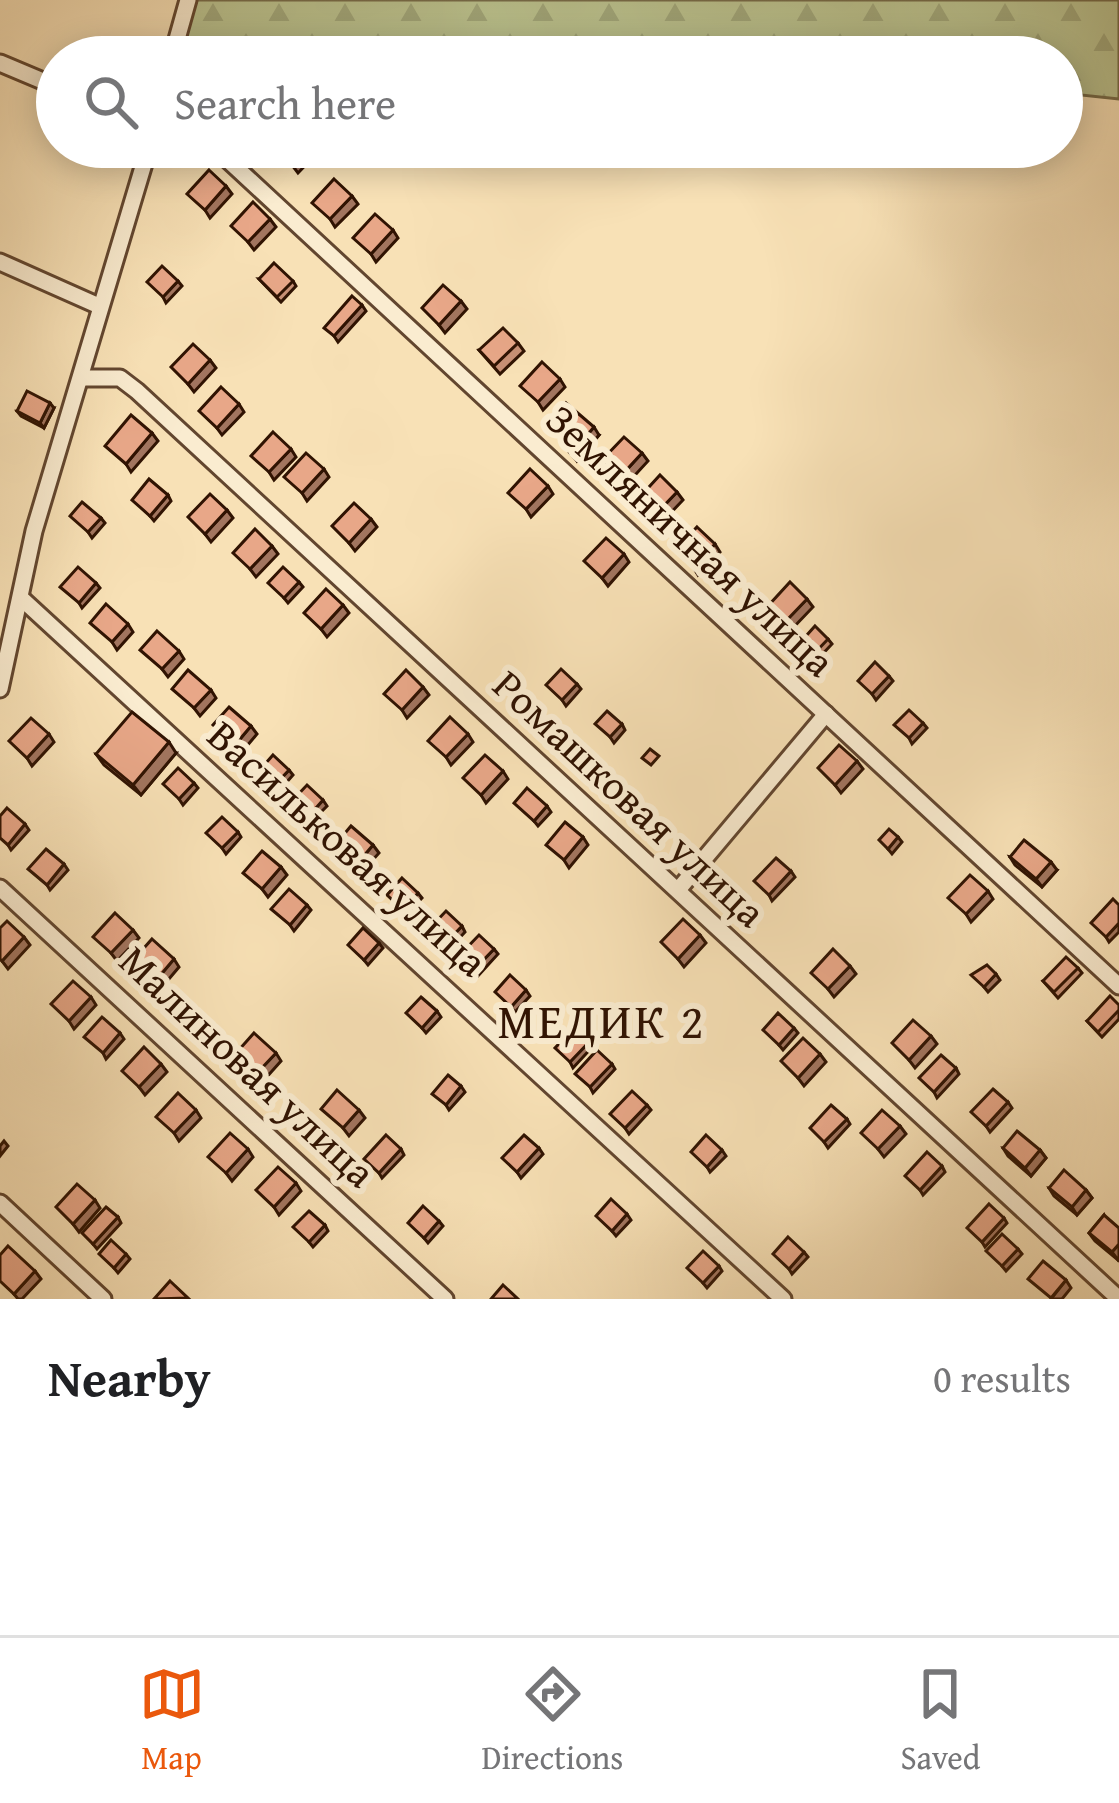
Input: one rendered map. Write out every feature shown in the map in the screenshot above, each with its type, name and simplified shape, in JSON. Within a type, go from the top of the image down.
[{"type":"street","points":[[178,36],[188,0]]},
{"type":"street","points":[[0,63],[36,78]]},
{"type":"street","points":[[0,689],[34,531],[142,168]]},
{"type":"street","name":"Земляничная улица","points":[[237,168],[1119,986]]},
{"type":"street","points":[[0,262],[98,306]]},
{"type":"street","name":"Ромашковая улица","points":[[81,378],[120,378],[137,391],[1119,1299]]},
{"type":"street","name":"Васильковая улица","points":[[22,599],[783,1299]]},
{"type":"street","points":[[678,890],[826,714]]},
{"type":"street","name":"Малиновая улица","points":[[0,888],[445,1299]]},
{"type":"street","points":[[0,1203],[103,1299]]},
{"type":"green space","points":[[197,0],[1119,0],[1119,99],[1083,95],[1083,36],[184,36]]},
{"type":"building","points":[[209,170],[226,186],[205,210],[187,194]]},
{"type":"building","points":[[334,179],[352,196],[330,219],[312,203]]},
{"type":"building","points":[[253,202],[270,219],[248,242],[231,226]]},
{"type":"building","points":[[375,214],[393,230],[371,254],[353,238]]},
{"type":"building","points":[[274,263],[293,281],[277,297],[259,279]]},
{"type":"building","points":[[162,266],[178,281],[163,297],[147,282]]},
{"type":"building","points":[[443,285],[461,301],[439,325],[422,308]]},
{"type":"building","points":[[352,296],[362,305],[334,336],[324,328]]},
{"type":"building","points":[[503,328],[518,343],[494,366],[479,350]]},
{"type":"building","points":[[193,344],[210,360],[188,384],[171,367]]},
{"type":"building","points":[[542,362],[560,379],[538,402],[520,386]]},
{"type":"building","points":[[221,387],[239,404],[217,428],[199,411]]},
{"type":"building","points":[[27,391],[50,403],[40,423],[17,411]]},
{"type":"building","points":[[566,403],[594,427],[572,453],[562,444],[569,436],[551,421]]},
{"type":"building","points":[[131,415],[152,433],[126,464],[105,446]]},
{"type":"building","points":[[273,432],[291,449],[269,472],[251,456]]},
{"type":"building","points":[[624,437],[642,453],[620,477],[602,460]]},
{"type":"building","points":[[306,453],[324,469],[302,493],[284,477]]},
{"type":"building","points":[[530,469],[548,486],[526,509],[508,493]]},
{"type":"building","points":[[660,475],[677,492],[655,515],[638,499]]},
{"type":"building","points":[[149,479],[168,495],[150,516],[132,500]]},
{"type":"building","points":[[210,494],[227,510],[205,534],[188,517]]},
{"type":"building","points":[[82,502],[101,518],[88,532],[70,516]]},
{"type":"building","points":[[354,503],[371,519],[349,543],[332,526]]},
{"type":"building","points":[[697,527],[715,544],[693,567],[675,551]]},
{"type":"building","points":[[255,529],[272,546],[250,569],[233,553]]},
{"type":"building","points":[[606,538],[624,554],[602,578],[584,561]]},
{"type":"building","points":[[78,567],[96,583],[79,603],[60,587]]},
{"type":"building","points":[[283,567],[299,582],[284,598],[268,583]]},
{"type":"building","points":[[790,582],[807,599],[785,622],[768,606]]},
{"type":"building","points":[[326,589],[343,605],[321,629],[304,613]]},
{"type":"building","points":[[106,604],[128,624],[112,642],[90,623]]},
{"type":"building","points":[[815,626],[828,639],[811,657],[798,645]]},
{"type":"building","points":[[157,631],[179,651],[162,669],[140,650]]},
{"type":"building","points":[[875,662],[889,676],[872,694],[858,681]]},
{"type":"building","points":[[561,669],[577,684],[562,700],[546,685]]},
{"type":"building","points":[[188,670],[211,690],[194,708],[172,689]]},
{"type":"building","points":[[406,670],[423,687],[402,710],[384,694]]},
{"type":"building","points":[[229,707],[251,726],[235,745],[213,725]]},
{"type":"building","points":[[909,710],[923,723],[909,738],[894,725]]},
{"type":"building","points":[[607,711],[622,724],[610,737],[595,724]]},
{"type":"building","points":[[132,712],[169,742],[133,785],[96,754]]},
{"type":"building","points":[[450,717],[468,734],[446,757],[428,741]]},
{"type":"building","points":[[31,718],[49,734],[27,758],[9,741]]},
{"type":"building","points":[[839,745],[857,761],[835,785],[818,768]]},
{"type":"building","points":[[650,749],[659,756],[651,765],[642,758]]},
{"type":"building","points":[[273,755],[289,770],[274,786],[258,772]]},
{"type":"building","points":[[485,755],[503,771],[481,795],[463,778]]},
{"type":"building","points":[[178,768],[194,783],[179,799],[163,784]]},
{"type":"building","points":[[307,785],[323,800],[308,817],[291,802]]},
{"type":"building","points":[[527,788],[547,806],[534,821],[514,803]]},
{"type":"building","points":[[7,808],[25,824],[8,845],[0,838],[0,816]]},
{"type":"building","points":[[222,817],[238,832],[222,848],[206,833]]},
{"type":"building","points":[[565,822],[583,837],[564,860],[546,845]]},
{"type":"building","points":[[351,826],[373,845],[357,864],[335,845]]},
{"type":"building","points":[[889,829],[898,837],[888,849],[879,840]]},
{"type":"building","points":[[1024,840],[1051,862],[1036,879],[1010,857]]},
{"type":"building","points":[[46,849],[64,864],[47,885],[28,869]]},
{"type":"building","points":[[262,851],[281,867],[262,889],[243,873]]},
{"type":"building","points":[[776,858],[791,871],[769,895],[754,881]]},
{"type":"building","points":[[970,875],[988,891],[966,914],[948,898]]},
{"type":"building","points":[[402,878],[418,893],[403,910],[387,895]]},
{"type":"building","points":[[289,889],[307,905],[290,925],[271,909]]},
{"type":"building","points":[[1113,899],[1119,905],[1119,923],[1106,937],[1091,923]]},
{"type":"building","points":[[446,911],[462,926],[446,943],[430,928]]},
{"type":"building","points":[[115,913],[133,930],[111,953],[93,937]]},
{"type":"building","points":[[683,919],[700,935],[678,959],[661,942]]},
{"type":"building","points":[[7,921],[24,937],[2,961],[0,928]]},
{"type":"building","points":[[363,928],[379,943],[364,960],[348,945]]},
{"type":"building","points":[[479,935],[494,949],[472,972],[457,958]]},
{"type":"building","points":[[152,939],[174,959],[158,978],[135,958]]},
{"type":"building","points":[[833,949],[850,966],[828,989],[811,973]]},
{"type":"building","points":[[1066,957],[1078,968],[1054,992],[1043,981]]},
{"type":"building","points":[[987,965],[996,974],[984,987],[971,975]]},
{"type":"building","points":[[510,975],[526,990],[511,1007],[495,992]]},
{"type":"building","points":[[73,981],[91,997],[69,1021],[51,1004]]},
{"type":"building","points":[[1110,996],[1119,1010],[1098,1032],[1087,1021]]},
{"type":"building","points":[[421,997],[437,1011],[422,1028],[406,1013]]},
{"type":"building","points":[[778,1013],[794,1028],[779,1045],[763,1030]]},
{"type":"building","points":[[102,1017],[120,1033],[103,1053],[84,1037]]},
{"type":"building","points":[[913,1020],[931,1036],[909,1060],[892,1043]]},
{"type":"building","points":[[577,1025],[592,1039],[570,1062],[555,1048]]},
{"type":"building","points":[[254,1033],[276,1053],[259,1071],[237,1052]]},
{"type":"building","points":[[803,1038],[820,1054],[798,1078],[781,1061]]},
{"type":"building","points":[[144,1047],[161,1064],[139,1087],[122,1071]]},
{"type":"building","points":[[597,1050],[612,1064],[590,1087],[575,1074]]},
{"type":"building","points":[[941,1055],[956,1068],[934,1092],[919,1078]]},
{"type":"building","points":[[448,1075],[461,1086],[446,1105],[432,1094]]},
{"type":"building","points":[[993,1089],[1008,1102],[986,1126],[971,1112]]},
{"type":"building","points":[[337,1090],[359,1110],[343,1128],[321,1109]]},
{"type":"building","points":[[632,1091],[647,1105],[625,1128],[610,1114]]},
{"type":"building","points":[[178,1093],[196,1110],[174,1133],[156,1117]]},
{"type":"building","points":[[831,1105],[847,1119],[824,1142],[810,1128]]},
{"type":"building","points":[[882,1110],[900,1126],[878,1149],[861,1133]]},
{"type":"building","points":[[1017,1131],[1040,1150],[1025,1168],[1003,1148]]},
{"type":"building","points":[[230,1133],[248,1149],[226,1173],[208,1157]]},
{"type":"building","points":[[386,1135],[401,1149],[379,1173],[364,1159]]},
{"type":"building","points":[[524,1135],[539,1148],[517,1172],[502,1158]]},
{"type":"building","points":[[706,1135],[722,1150],[707,1167],[691,1152]]},
{"type":"building","points":[[927,1152],[942,1166],[920,1190],[905,1176]]},
{"type":"building","points":[[278,1167],[296,1183],[274,1207],[256,1190]]},
{"type":"building","points":[[1064,1170],[1086,1190],[1072,1207],[1049,1188]]},
{"type":"building","points":[[77,1184],[95,1200],[73,1224],[56,1207]]},
{"type":"building","points":[[611,1199],[627,1214],[612,1231],[596,1216]]},
{"type":"building","points":[[989,1204],[1004,1218],[982,1242],[967,1228]]},
{"type":"building","points":[[423,1206],[439,1221],[424,1238],[408,1223]]},
{"type":"building","points":[[106,1207],[118,1217],[93,1244],[82,1233]]},
{"type":"building","points":[[309,1211],[325,1225],[309,1242],[293,1227]]},
{"type":"building","points":[[1104,1215],[1119,1228],[1119,1244],[1112,1252],[1089,1233]]},
{"type":"building","points":[[1002,1234],[1018,1249],[1002,1266],[986,1251]]},
{"type":"building","points":[[788,1237],[804,1252],[789,1269],[773,1254]]},
{"type":"building","points":[[111,1240],[126,1254],[114,1268],[99,1254]]},
{"type":"building","points":[[8,1246],[35,1271],[14,1294],[0,1281],[0,1255]]},
{"type":"building","points":[[703,1251],[719,1266],[703,1283],[687,1268]]},
{"type":"building","points":[[1043,1261],[1066,1280],[1051,1298],[1028,1279]]},
{"type":"building","points":[[170,1281],[188,1298],[154,1299]]},
{"type":"building","points":[[503,1285],[518,1299],[491,1299]]},
{"type":"district","name":"МЕДИК 2","points":[[602,1021]]}]
